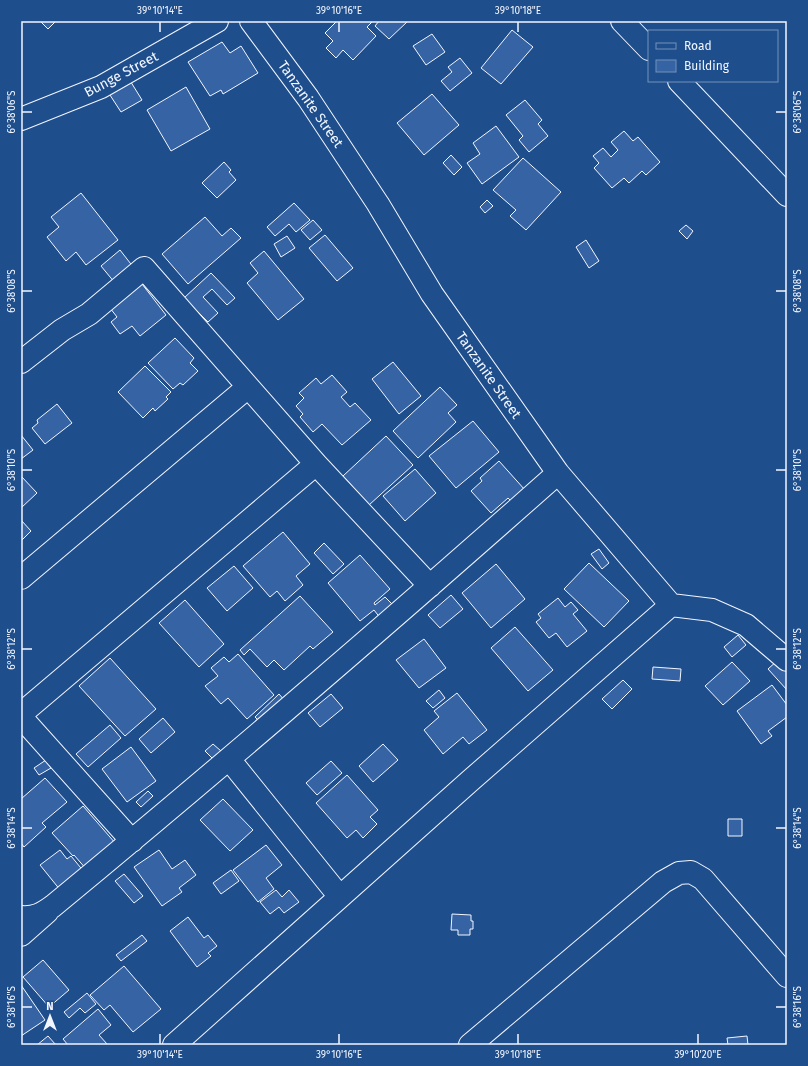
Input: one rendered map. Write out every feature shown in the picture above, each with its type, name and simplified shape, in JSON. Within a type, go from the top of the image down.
[{"type":"street","name":"Bunge Street","points":[[21,119],[101,87],[217,21]]},
{"type":"street","name":"Tanzanite Street","points":[[251,21],[308,98],[378,204],[432,294],[558,473],[671,605]]},
{"type":"street","points":[[622,21],[648,48]]},
{"type":"street","points":[[680,82],[787,195]]},
{"type":"street","points":[[21,362],[62,330],[89,314],[144,268],[316,464],[430,586]]},
{"type":"street","points":[[21,578],[248,387]]},
{"type":"street","points":[[21,714],[316,464]]},
{"type":"street","points":[[21,935],[53,906],[229,759],[430,586],[558,473]]},
{"type":"street","points":[[174,1045],[471,780],[671,605],[712,610],[746,625],[787,660]]},
{"type":"street","points":[[21,717],[132,840]]},
{"type":"street","points":[[229,759],[340,897]]},
{"type":"street","points":[[476,1043],[663,882],[679,873],[691,872],[703,879],[787,976]]},
{"type":"street","points":[[21,917],[42,914],[53,906]]},
{"type":"building","points":[[40,21],[56,21],[48,29]]},
{"type":"building","points":[[337,21],[373,21],[367,27],[376,36],[353,60],[343,50],[336,58],[326,48],[333,41],[325,33]]},
{"type":"building","points":[[379,21],[408,21],[389,39],[375,26]]},
{"type":"building","points":[[512,30],[533,47],[501,84],[481,68]]},
{"type":"building","points":[[432,34],[445,52],[426,65],[413,46]]},
{"type":"building","points":[[222,42],[230,53],[241,46],[258,73],[223,94],[221,90],[210,96],[188,62]]},
{"type":"building","points":[[460,58],[472,73],[450,91],[441,81],[452,72],[448,67]]},
{"type":"building","points":[[129,79],[142,100],[121,112],[108,92]]},
{"type":"building","points":[[186,87],[210,129],[171,151],[147,110]]},
{"type":"building","points":[[432,94],[459,125],[424,155],[397,123]]},
{"type":"building","points":[[525,100],[542,120],[538,124],[548,136],[529,152],[519,140],[523,136],[506,115]]},
{"type":"building","points":[[496,126],[519,157],[482,184],[467,163],[480,154],[473,143]]},
{"type":"building","points":[[624,131],[633,141],[638,137],[660,162],[646,175],[642,171],[629,183],[624,178],[612,188],[594,168],[599,163],[593,156],[603,148],[611,157],[618,150],[611,142]]},
{"type":"building","points":[[451,155],[462,167],[454,175],[443,163]]},
{"type":"building","points":[[523,158],[561,192],[526,230],[510,216],[516,210],[493,190]]},
{"type":"building","points":[[224,162],[231,170],[229,172],[236,180],[217,198],[202,183]]},
{"type":"building","points":[[81,193],[118,240],[86,265],[76,252],[66,261],[47,237],[59,227],[51,217]]},
{"type":"building","points":[[487,200],[493,206],[485,213],[480,207]]},
{"type":"building","points":[[294,203],[310,220],[296,232],[289,224],[275,236],[267,227]]},
{"type":"building","points":[[205,217],[222,236],[231,228],[241,238],[188,284],[162,254]]},
{"type":"building","points":[[313,220],[322,230],[310,240],[301,230]]},
{"type":"building","points":[[686,225],[693,231],[687,239],[679,231]]},
{"type":"building","points":[[325,235],[353,268],[337,281],[309,248]]},
{"type":"building","points":[[287,236],[295,248],[281,257],[274,244]]},
{"type":"building","points":[[586,240],[599,261],[589,268],[576,247]]},
{"type":"building","points":[[120,250],[134,268],[115,283],[101,266]]},
{"type":"building","points":[[264,251],[304,299],[278,320],[247,283],[258,273],[250,263]]},
{"type":"building","points":[[211,273],[235,298],[227,305],[212,289],[203,297],[218,313],[208,322],[184,298]]},
{"type":"building","points":[[142,284],[166,315],[140,336],[132,326],[120,334],[111,322],[117,317],[110,308]]},
{"type":"building","points":[[175,338],[194,358],[190,363],[198,371],[183,385],[180,383],[173,389],[148,363]]},
{"type":"building","points":[[393,362],[421,396],[399,414],[372,379]]},
{"type":"building","points":[[145,366],[171,392],[166,397],[168,399],[155,411],[153,408],[143,418],[118,392]]},
{"type":"building","points":[[332,375],[347,392],[341,397],[350,407],[355,403],[371,420],[342,445],[322,424],[313,432],[300,417],[303,414],[296,406],[304,398],[299,393],[316,378],[321,384]]},
{"type":"building","points":[[440,387],[457,405],[448,413],[456,422],[418,458],[393,431]]},
{"type":"building","points":[[57,404],[72,423],[45,444],[32,428],[38,423],[37,420]]},
{"type":"building","points":[[473,421],[499,452],[456,488],[429,456]]},
{"type":"building","points":[[21,435],[33,450],[21,459]]},
{"type":"building","points":[[386,436],[413,465],[369,505],[343,476]]},
{"type":"building","points":[[499,461],[525,490],[512,502],[508,498],[491,513],[471,491],[482,481],[480,478]]},
{"type":"building","points":[[415,469],[436,493],[405,521],[383,496]]},
{"type":"building","points":[[21,476],[37,493],[21,508]]},
{"type":"building","points":[[21,520],[31,531],[21,541]]},
{"type":"building","points":[[283,532],[310,564],[296,576],[303,585],[285,601],[277,591],[270,597],[243,566]]},
{"type":"building","points":[[324,543],[344,564],[333,574],[314,553]]},
{"type":"building","points":[[599,549],[609,563],[602,569],[591,554]]},
{"type":"building","points":[[360,555],[390,589],[374,603],[375,605],[385,597],[395,607],[381,619],[374,610],[360,621],[328,583]]},
{"type":"building","points":[[589,563],[629,601],[604,627],[564,589]]},
{"type":"building","points":[[496,564],[525,599],[491,628],[462,593]]},
{"type":"building","points":[[234,566],[253,588],[227,611],[207,588]]},
{"type":"building","points":[[451,595],[463,609],[440,628],[428,615]]},
{"type":"building","points":[[300,596],[333,632],[313,649],[310,646],[284,670],[274,660],[267,667],[250,649],[244,655],[240,650]]},
{"type":"building","points":[[558,598],[565,607],[571,602],[578,610],[573,614],[587,631],[567,647],[556,633],[549,638],[536,622],[541,618],[538,614]]},
{"type":"building","points":[[185,600],[224,644],[199,667],[159,623]]},
{"type":"building","points":[[515,627],[553,670],[528,691],[491,648]]},
{"type":"building","points":[[738,635],[746,645],[732,657],[724,647]]},
{"type":"building","points":[[424,639],[446,668],[419,688],[396,660]]},
{"type":"building","points":[[238,654],[274,695],[247,719],[228,698],[221,704],[205,686],[218,676],[211,668],[224,657],[229,662]]},
{"type":"building","points":[[110,658],[156,709],[125,736],[79,686]]},
{"type":"building","points":[[778,660],[787,670],[787,690],[768,669]]},
{"type":"building","points":[[732,662],[750,681],[723,705],[705,686]]},
{"type":"building","points":[[653,667],[681,669],[680,681],[652,679]]},
{"type":"building","points":[[623,680],[632,689],[612,709],[602,699]]},
{"type":"building","points":[[772,685],[787,705],[787,717],[768,731],[772,736],[761,744],[737,711]]},
{"type":"building","points":[[439,690],[445,698],[433,708],[426,701]]},
{"type":"building","points":[[457,693],[487,730],[469,744],[463,737],[443,754],[424,730],[439,717],[434,711]]},
{"type":"building","points":[[279,694],[285,701],[262,724],[255,717]]},
{"type":"building","points":[[331,694],[343,708],[320,727],[308,713]]},
{"type":"building","points":[[163,718],[175,732],[151,753],[139,739]]},
{"type":"building","points":[[110,725],[121,738],[88,767],[76,754]]},
{"type":"building","points":[[213,744],[221,751],[213,759],[205,751]]},
{"type":"building","points":[[383,744],[398,760],[373,782],[359,766]]},
{"type":"building","points":[[131,747],[156,781],[127,802],[102,769]]},
{"type":"building","points":[[46,760],[51,768],[39,775],[34,768]]},
{"type":"building","points":[[331,761],[342,773],[317,795],[306,783]]},
{"type":"building","points":[[347,775],[378,810],[370,817],[377,824],[363,838],[356,830],[347,838],[316,803]]},
{"type":"building","points":[[45,778],[67,802],[42,823],[46,827],[24,847],[21,843],[21,799]]},
{"type":"building","points":[[148,791],[153,796],[141,807],[136,802]]},
{"type":"building","points":[[223,799],[253,830],[230,851],[200,820]]},
{"type":"building","points":[[83,806],[116,844],[87,870],[52,833]]},
{"type":"building","points":[[728,819],[742,819],[742,836],[728,836]]},
{"type":"building","points":[[266,845],[282,865],[266,878],[274,889],[258,902],[233,870]]},
{"type":"building","points":[[60,850],[67,859],[71,856],[85,873],[61,891],[40,865]]},
{"type":"building","points":[[159,850],[172,869],[185,860],[196,875],[179,888],[182,892],[162,906],[134,867]]},
{"type":"building","points":[[231,870],[239,881],[221,894],[213,883]]},
{"type":"building","points":[[124,874],[143,896],[134,903],[115,881]]},
{"type":"building","points":[[276,890],[282,897],[289,890],[299,902],[284,913],[279,907],[270,914],[260,902]]},
{"type":"building","points":[[452,914],[471,915],[473,929],[470,929],[470,935],[458,935],[458,930],[451,930]]},
{"type":"building","points":[[188,917],[204,938],[208,935],[217,946],[208,953],[211,956],[197,967],[170,931]]},
{"type":"building","points":[[142,935],[147,941],[121,961],[116,955]]},
{"type":"building","points":[[43,960],[69,990],[49,1007],[23,977]]},
{"type":"building","points":[[124,966],[161,1009],[133,1032],[110,1005],[104,1010],[90,995]]},
{"type":"building","points":[[21,985],[45,1020],[21,1036]]},
{"type":"building","points":[[87,993],[96,1004],[85,1013],[80,1008],[69,1018],[64,1012]]},
{"type":"building","points":[[98,1009],[111,1025],[99,1035],[107,1044],[68,1045],[63,1039]]},
{"type":"building","points":[[48,1036],[56,1045],[37,1045]]},
{"type":"building","points":[[747,1036],[748,1045],[728,1045],[727,1038]]}]
